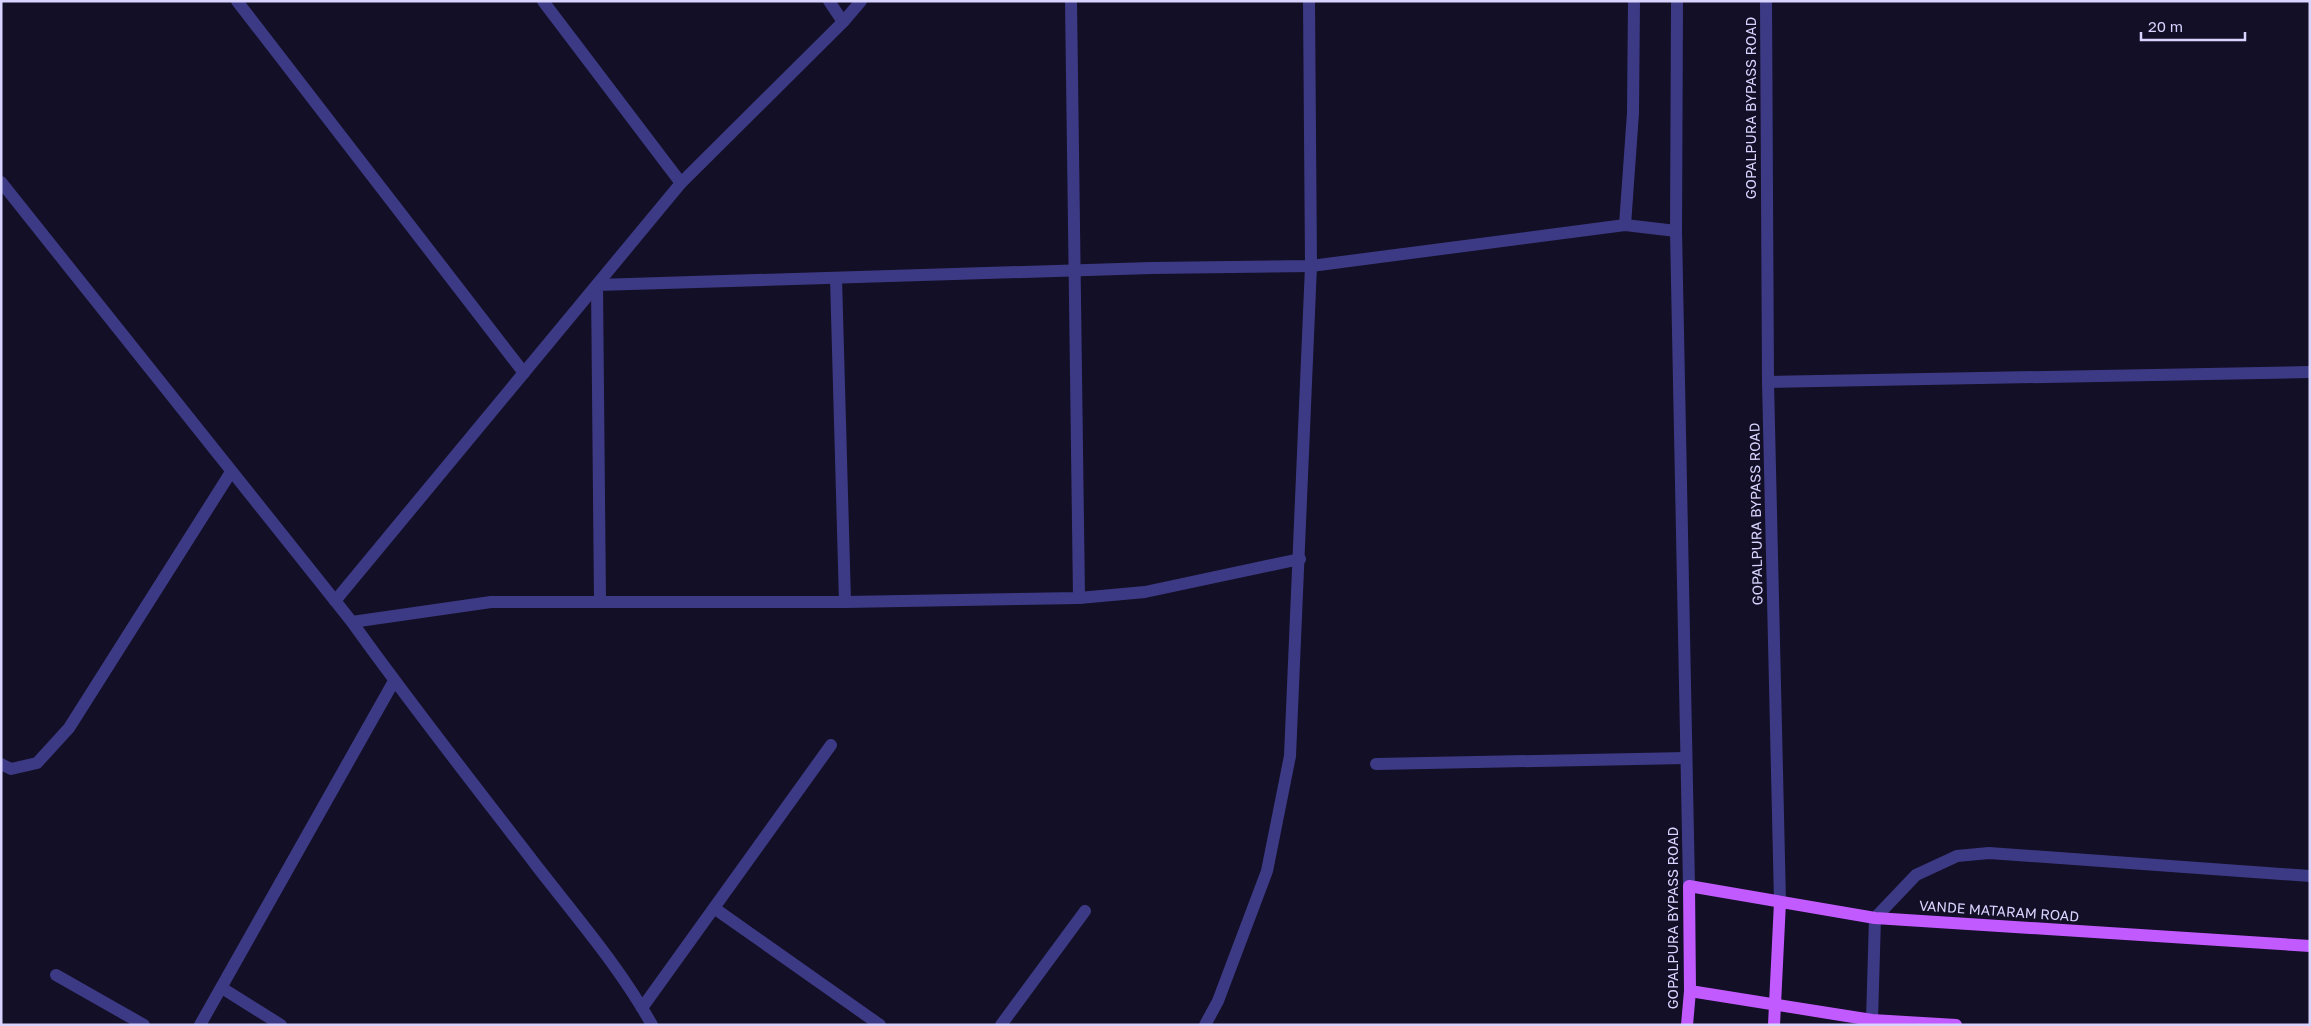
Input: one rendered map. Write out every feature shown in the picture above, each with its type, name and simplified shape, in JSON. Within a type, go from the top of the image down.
[{"type":"main road","name":"VANDE MATARAM ROAD","points":[[1689,886],[1875,918],[2310,946]]},
{"type":"main road","name":"GOPALPURA BYPASS ROAD","points":[[1687,1025],[1690,991],[1689,886]]},
{"type":"main road","name":"GOPALPURA BYPASS ROAD","points":[[1774,1025],[1780,902]]},
{"type":"main road","points":[[1690,991],[1874,1022],[1956,1025]]},
{"type":"street","points":[[237,1],[524,373]]},
{"type":"street","points":[[543,1],[681,183]]},
{"type":"street","points":[[829,1],[843,22]]},
{"type":"street","points":[[335,601],[681,183],[843,22],[861,1]]},
{"type":"street","points":[[1071,1],[1079,598]]},
{"type":"street","points":[[1205,1025],[1218,1001],[1267,870],[1290,756],[1300,559],[1311,266],[1308,1]]},
{"type":"street","points":[[1625,225],[1633,113],[1634,1]]},
{"type":"street","name":"GOPALPURA BYPASS ROAD","points":[[1677,1],[1676,232],[1689,886]]},
{"type":"street","name":"GOPALPURA BYPASS ROAD","points":[[1766,1],[1768,382],[1780,902]]},
{"type":"street","points":[[1,182],[352,622],[394,681],[575,915],[642,1008],[652,1025]]},
{"type":"street","points":[[597,285],[1076,270],[1311,266],[1625,225],[1676,232]]},
{"type":"street","points":[[836,278],[846,602]]},
{"type":"street","points":[[597,285],[600,602]]},
{"type":"street","points":[[1768,382],[2310,372]]},
{"type":"street","points":[[1,764],[11,770],[37,763],[69,728],[231,472]]},
{"type":"street","points":[[352,622],[491,602],[846,602],[1079,598],[1145,592],[1300,559]]},
{"type":"street","points":[[200,1025],[394,681]]},
{"type":"street","points":[[642,1008],[831,745]]},
{"type":"street","points":[[1376,764],[1686,758]]},
{"type":"street","points":[[1874,1022],[1875,918],[1916,874],[1957,856],[1989,853],[2310,876]]},
{"type":"street","points":[[714,908],[880,1025]]},
{"type":"street","points":[[1001,1025],[1085,911]]},
{"type":"street","points":[[56,975],[144,1025]]},
{"type":"street","points":[[222,988],[281,1025]]}]
